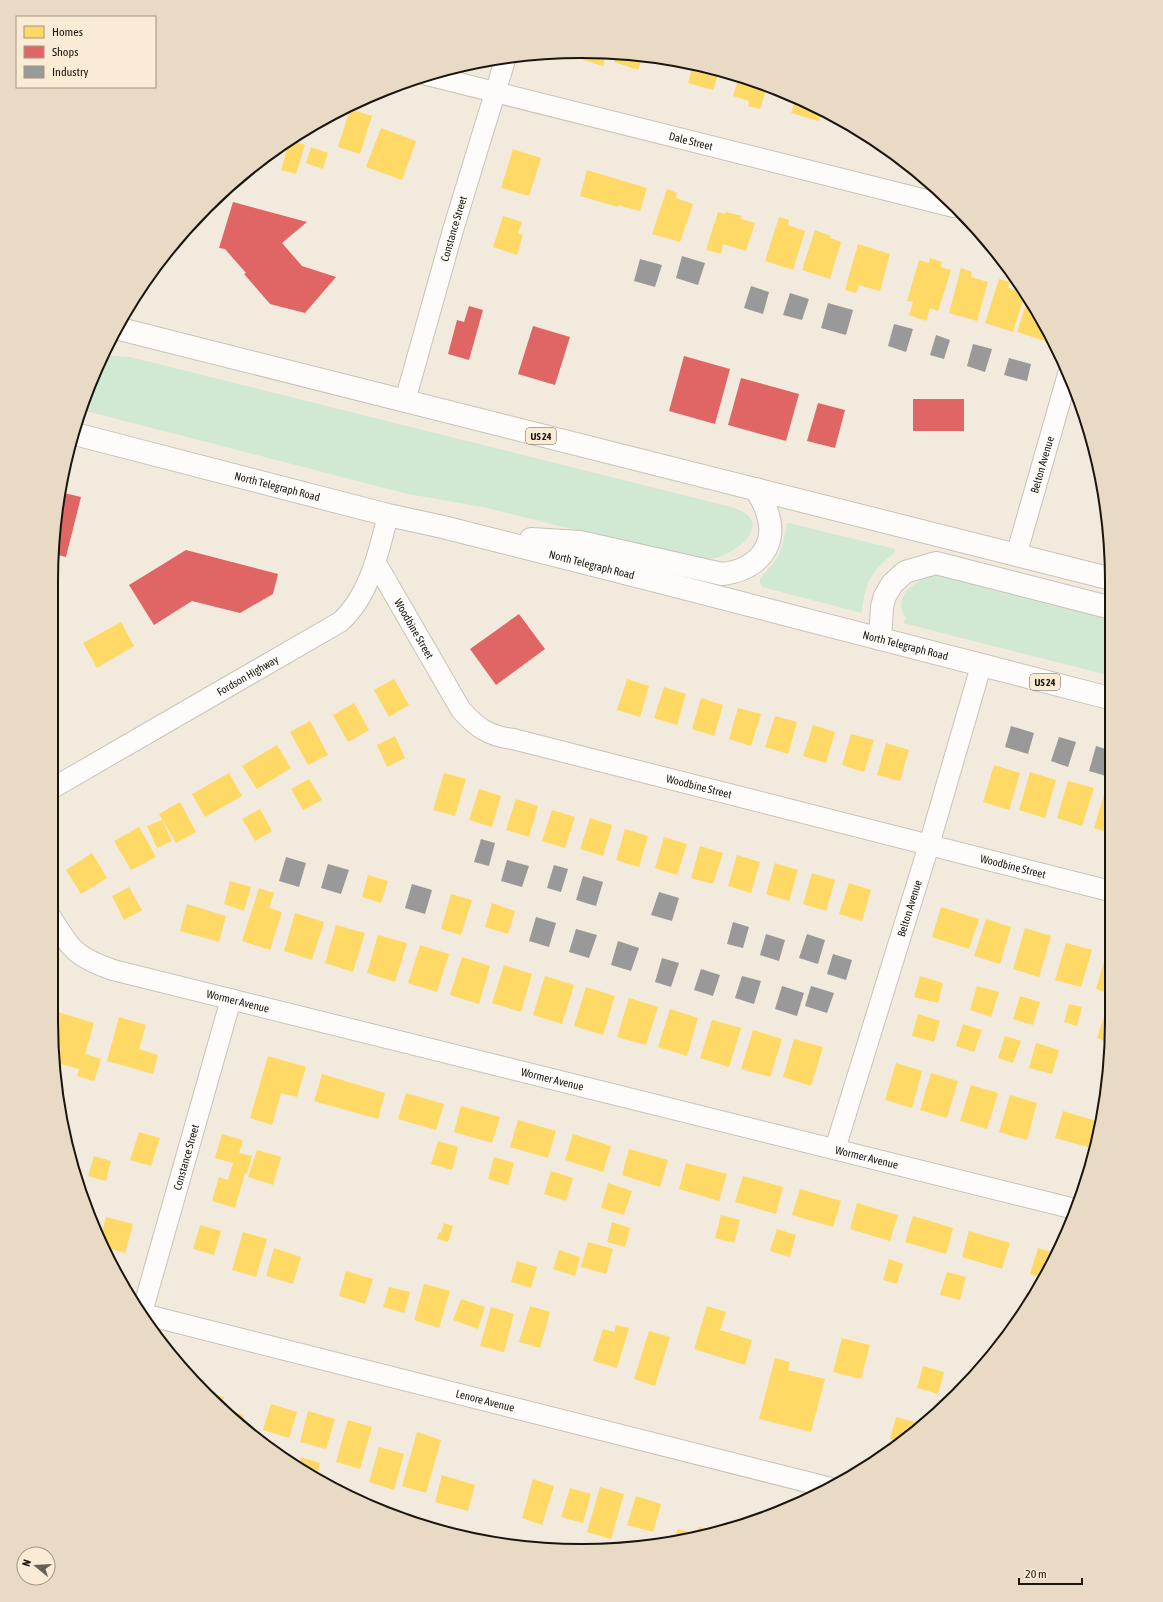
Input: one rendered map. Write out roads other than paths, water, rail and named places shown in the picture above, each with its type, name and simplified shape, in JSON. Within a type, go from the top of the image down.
[{"type":"main road","name":"US 24","points":[[123,330],[1105,577]]},
{"type":"main road","name":"North Telegraph Road","points":[[79,435],[388,515],[483,537],[1105,697]]},
{"type":"main road","points":[[483,537],[580,542],[722,574],[734,573],[744,569],[762,556],[767,548],[770,538],[771,530],[768,512],[756,490]]},
{"type":"main road","points":[[880,639],[882,607],[885,596],[892,584],[905,572],[936,563],[1105,606]]},
{"type":"street","name":"Constance Street","points":[[405,401],[453,230],[504,64]]},
{"type":"street","name":"Dale Street","points":[[439,78],[945,205]]},
{"type":"street","name":"Belton Avenue","points":[[1016,556],[1066,383]]},
{"type":"street","name":"Fordson Highway","points":[[58,785],[340,622],[350,614],[357,603],[376,563],[388,515]]},
{"type":"street","name":"Woodbine Street","points":[[376,563],[461,710],[474,724],[486,732],[501,738],[528,743],[1105,889]]},
{"type":"street","name":"Belton Avenue","points":[[835,1149],[929,845],[981,666]]},
{"type":"street","name":"Wormer Avenue","points":[[58,929],[66,943],[79,955],[93,963],[113,970],[1070,1208]]},
{"type":"street","name":"Constance Street","points":[[142,1305],[231,999]]},
{"type":"street","name":"Lenore Avenue","points":[[150,1317],[821,1486]]}]
